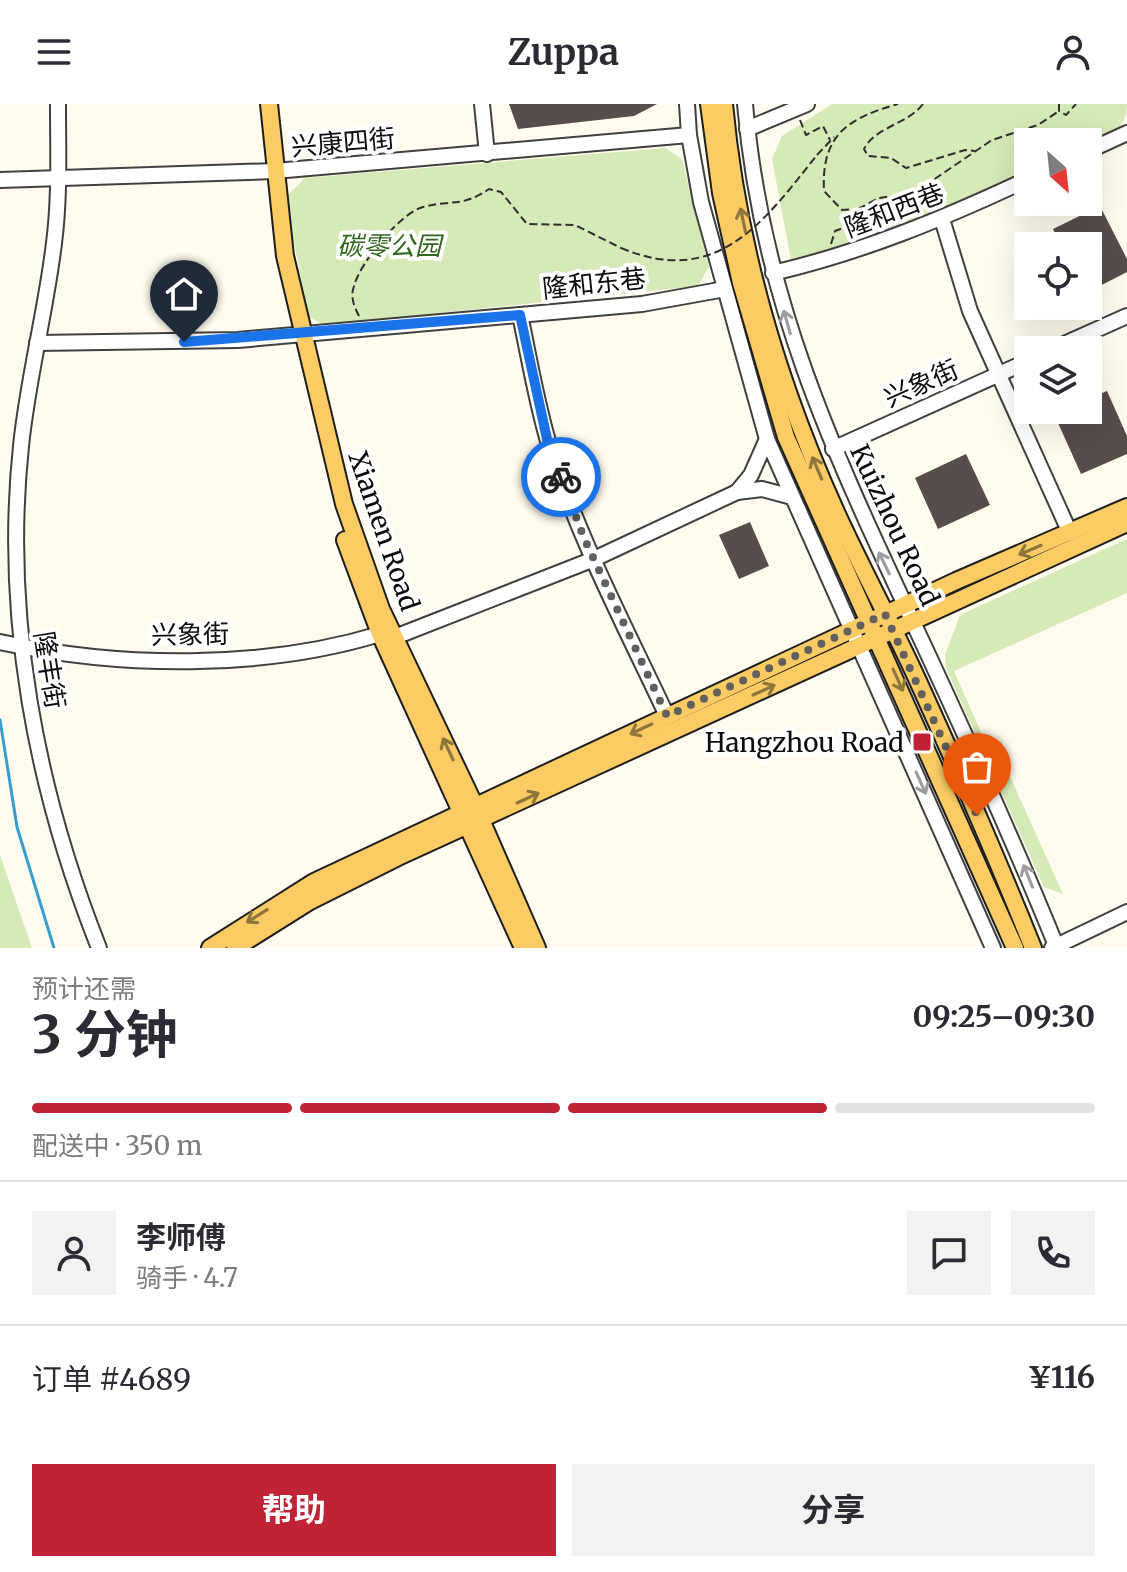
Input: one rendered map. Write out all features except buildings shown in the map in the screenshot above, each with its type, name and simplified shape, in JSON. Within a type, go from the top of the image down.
[{"type":"main road","name":"Xiamen Road","points":[[258,104],[270,172]]},
{"type":"main road","name":"Xiamen Road","points":[[269,104],[272,238],[297,333],[340,525],[470,817],[523,948]]},
{"type":"main road","name":"Kuizhou Road","points":[[709,104],[721,193],[741,283],[777,408],[814,501],[886,634],[1033,948]]},
{"type":"main road","name":"Kuizhou Road","points":[[724,104],[734,180],[755,279],[790,400],[878,618]]},
{"type":"main road","points":[[235,948],[319,896],[667,716],[905,605],[1127,507]]},
{"type":"main road","points":[[210,948],[314,882],[860,646],[1127,523]]},
{"type":"main road","name":"Kuizhou Road","points":[[886,634],[1015,948]]},
{"type":"main road","name":"Xiamen Road","points":[[470,817],[537,948]]},
{"type":"street","name":"隆丰街","points":[[58,104],[55,242],[21,446],[17,542],[22,647],[41,762],[62,848],[99,948]]},
{"type":"street","points":[[482,104],[487,154]]},
{"type":"street","points":[[687,104],[689,135],[701,202],[767,439],[993,948]]},
{"type":"street","name":"Kuizhou Road","points":[[745,104],[773,273],[796,353],[833,449],[1017,849],[1055,947]]},
{"type":"street","points":[[747,129],[807,104]]},
{"type":"street","points":[[1102,145],[1127,133]]},
{"type":"street","name":"兴康四街","points":[[0,180],[270,172],[689,135]]},
{"type":"street","name":"隆和西巷","points":[[773,273],[830,259],[942,219],[1014,186]]},
{"type":"street","points":[[942,219],[970,311],[1070,533]]},
{"type":"street","name":"隆和东巷","points":[[37,343],[184,342],[642,304],[725,289]]},
{"type":"street","points":[[520,315],[547,439],[594,559],[667,716]]},
{"type":"street","points":[[1082,336],[1127,316]]},
{"type":"street","name":"兴象街","points":[[833,449],[1014,367]]},
{"type":"street","points":[[737,492],[751,475],[767,439]]},
{"type":"street","name":"兴象街","points":[[0,642],[110,658],[230,658],[286,654],[388,635],[594,559],[737,492],[762,489],[792,497]]},
{"type":"street","points":[[1055,947],[1127,912]]},
{"type":"path","points":[[359,316],[353,303],[353,287],[399,220],[422,207],[469,202],[489,189],[501,192],[527,224],[575,225],[651,260],[679,262],[723,249],[772,210],[830,140],[852,121],[898,104]]},
{"type":"path","points":[[923,104],[906,121],[868,141],[864,149],[868,156],[891,158],[906,168],[965,150],[975,151]]},
{"type":"path","points":[[1059,104],[1059,111]]},
{"type":"path","points":[[1059,111],[1066,115],[1076,104]]},
{"type":"path","points":[[835,136],[823,168],[824,191],[842,210],[858,209],[879,198],[914,193],[992,140],[1038,125],[1059,111]]},
{"type":"path","points":[[799,120],[806,135],[823,126],[830,140]]},
{"type":"path","points":[[829,252],[835,231],[854,224],[860,212],[858,209]]},
{"type":"green space","points":[[832,104],[1127,104],[1124,119],[1116,130],[1102,138],[1102,128],[1014,128],[1014,177],[911,220],[791,260],[772,159],[782,136]]},
{"type":"green space","name":"碳零公园","points":[[665,148],[682,159],[709,267],[698,286],[324,325],[309,317],[285,198],[305,178]]},
{"type":"green space","points":[[1127,539],[1127,593],[954,671],[984,739],[995,743],[1063,894],[1044,887],[946,668],[945,655],[960,615]]},
{"type":"green space","points":[[0,855],[32,948],[0,948]]},
{"type":"waterway","points":[[0,720],[17,827],[54,948]]},
{"type":"way so far","points":[[561,477],[584,538],[667,716],[885,614],[977,815]]},
{"type":"place","name":"Hangzhou Road","points":[[922,742]]},
{"type":"route","points":[[184,342],[520,315],[547,439],[561,477]]}]
